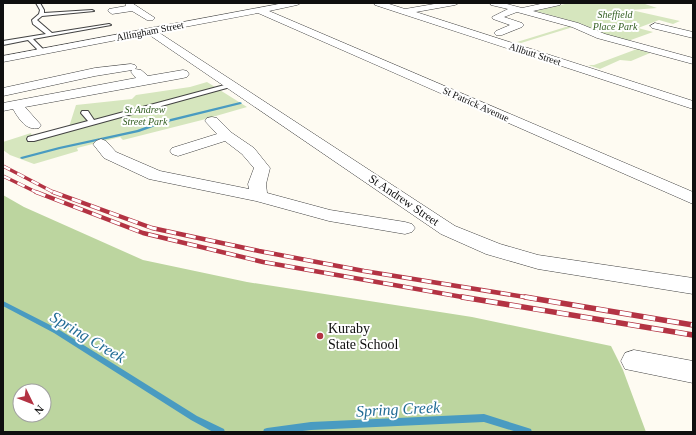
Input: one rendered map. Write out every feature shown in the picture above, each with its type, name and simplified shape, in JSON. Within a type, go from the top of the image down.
[{"type":"street","name":"Allingham Street","points":[[3,59],[39,52],[152,22],[259,10],[297,3]]},
{"type":"street","name":"Allbutt Street","points":[[378,3],[693,105]]},
{"type":"street","points":[[404,12],[455,3]]},
{"type":"street","points":[[494,3],[575,25],[601,36],[693,61]]},
{"type":"street","points":[[499,33],[519,25],[492,18],[520,10],[556,3]]},
{"type":"street","name":"St Andrew Street","points":[[112,11],[131,6],[232,85],[455,233],[493,249],[538,262],[693,286]]},
{"type":"street","name":"St Patrick Avenue","points":[[259,10],[693,198]]},
{"type":"street","points":[[136,20],[152,22]]},
{"type":"street","points":[[656,26],[693,35]]},
{"type":"street","points":[[3,92],[130,62],[145,80]]},
{"type":"street","points":[[10,106],[183,74]]},
{"type":"street","points":[[10,106],[26,116],[32,132]]},
{"type":"street","points":[[212,121],[227,136],[248,151],[262,168],[257,184],[258,196]]},
{"type":"street","points":[[178,150],[227,136]]},
{"type":"street","points":[[101,144],[110,155],[155,175],[258,196],[329,214],[405,228]]},
{"type":"street","points":[[634,361],[693,372]]},
{"type":"lane","points":[[39,3],[42,10],[41,16]]},
{"type":"lane","points":[[51,35],[35,23],[34,20],[41,16],[92,11]]},
{"type":"lane","points":[[3,44],[109,25]]},
{"type":"lane","points":[[30,39],[40,49],[39,52]]},
{"type":"lane","points":[[32,132],[92,122],[232,85]]},
{"type":"lane","points":[[85,113],[92,122]]},
{"type":"green space","name":"Sheffield Place Park","points":[[569,3],[642,3],[657,8],[631,10],[680,21],[673,24],[659,20],[638,28],[653,32],[628,41],[606,35],[582,24],[536,11]]},
{"type":"green space","points":[[569,26],[573,27],[521,43],[517,42]]},
{"type":"green space","points":[[637,49],[650,53],[631,61],[620,60],[600,69],[588,65],[594,65]]},
{"type":"green space","name":"St Andrew Street Park","points":[[207,82],[247,107],[123,140],[120,137],[77,148],[78,151],[34,164],[10,155],[3,150],[3,142],[31,133],[32,136],[69,127],[76,105],[132,99],[136,95],[190,87]]},
{"type":"green space","points":[[3,195],[24,207],[143,260],[247,282],[472,317],[611,346],[623,370],[646,432],[3,432]]},
{"type":"waterway","points":[[22,158],[59,148],[138,131],[163,122],[240,103]]},
{"type":"waterway","name":"Spring Creek","points":[[3,303],[56,331],[194,418],[221,432]]},
{"type":"waterway","name":"Spring Creek","points":[[267,432],[311,426],[484,418],[528,432]]},
{"type":"railway","points":[[3,166],[53,192]]},
{"type":"railway","points":[[3,176],[38,193]]},
{"type":"railway","points":[[36,192],[143,233],[263,262],[467,298]]},
{"type":"railway","points":[[53,192],[152,228],[259,251],[364,271],[531,298]]},
{"type":"railway","points":[[462,297],[467,298]]},
{"type":"railway","points":[[525,297],[531,298]]},
{"type":"railway","points":[[467,298],[693,335]]},
{"type":"railway","points":[[531,298],[693,325]]},
{"type":"place","name":"Kuraby State School","points":[[320,336]]}]
